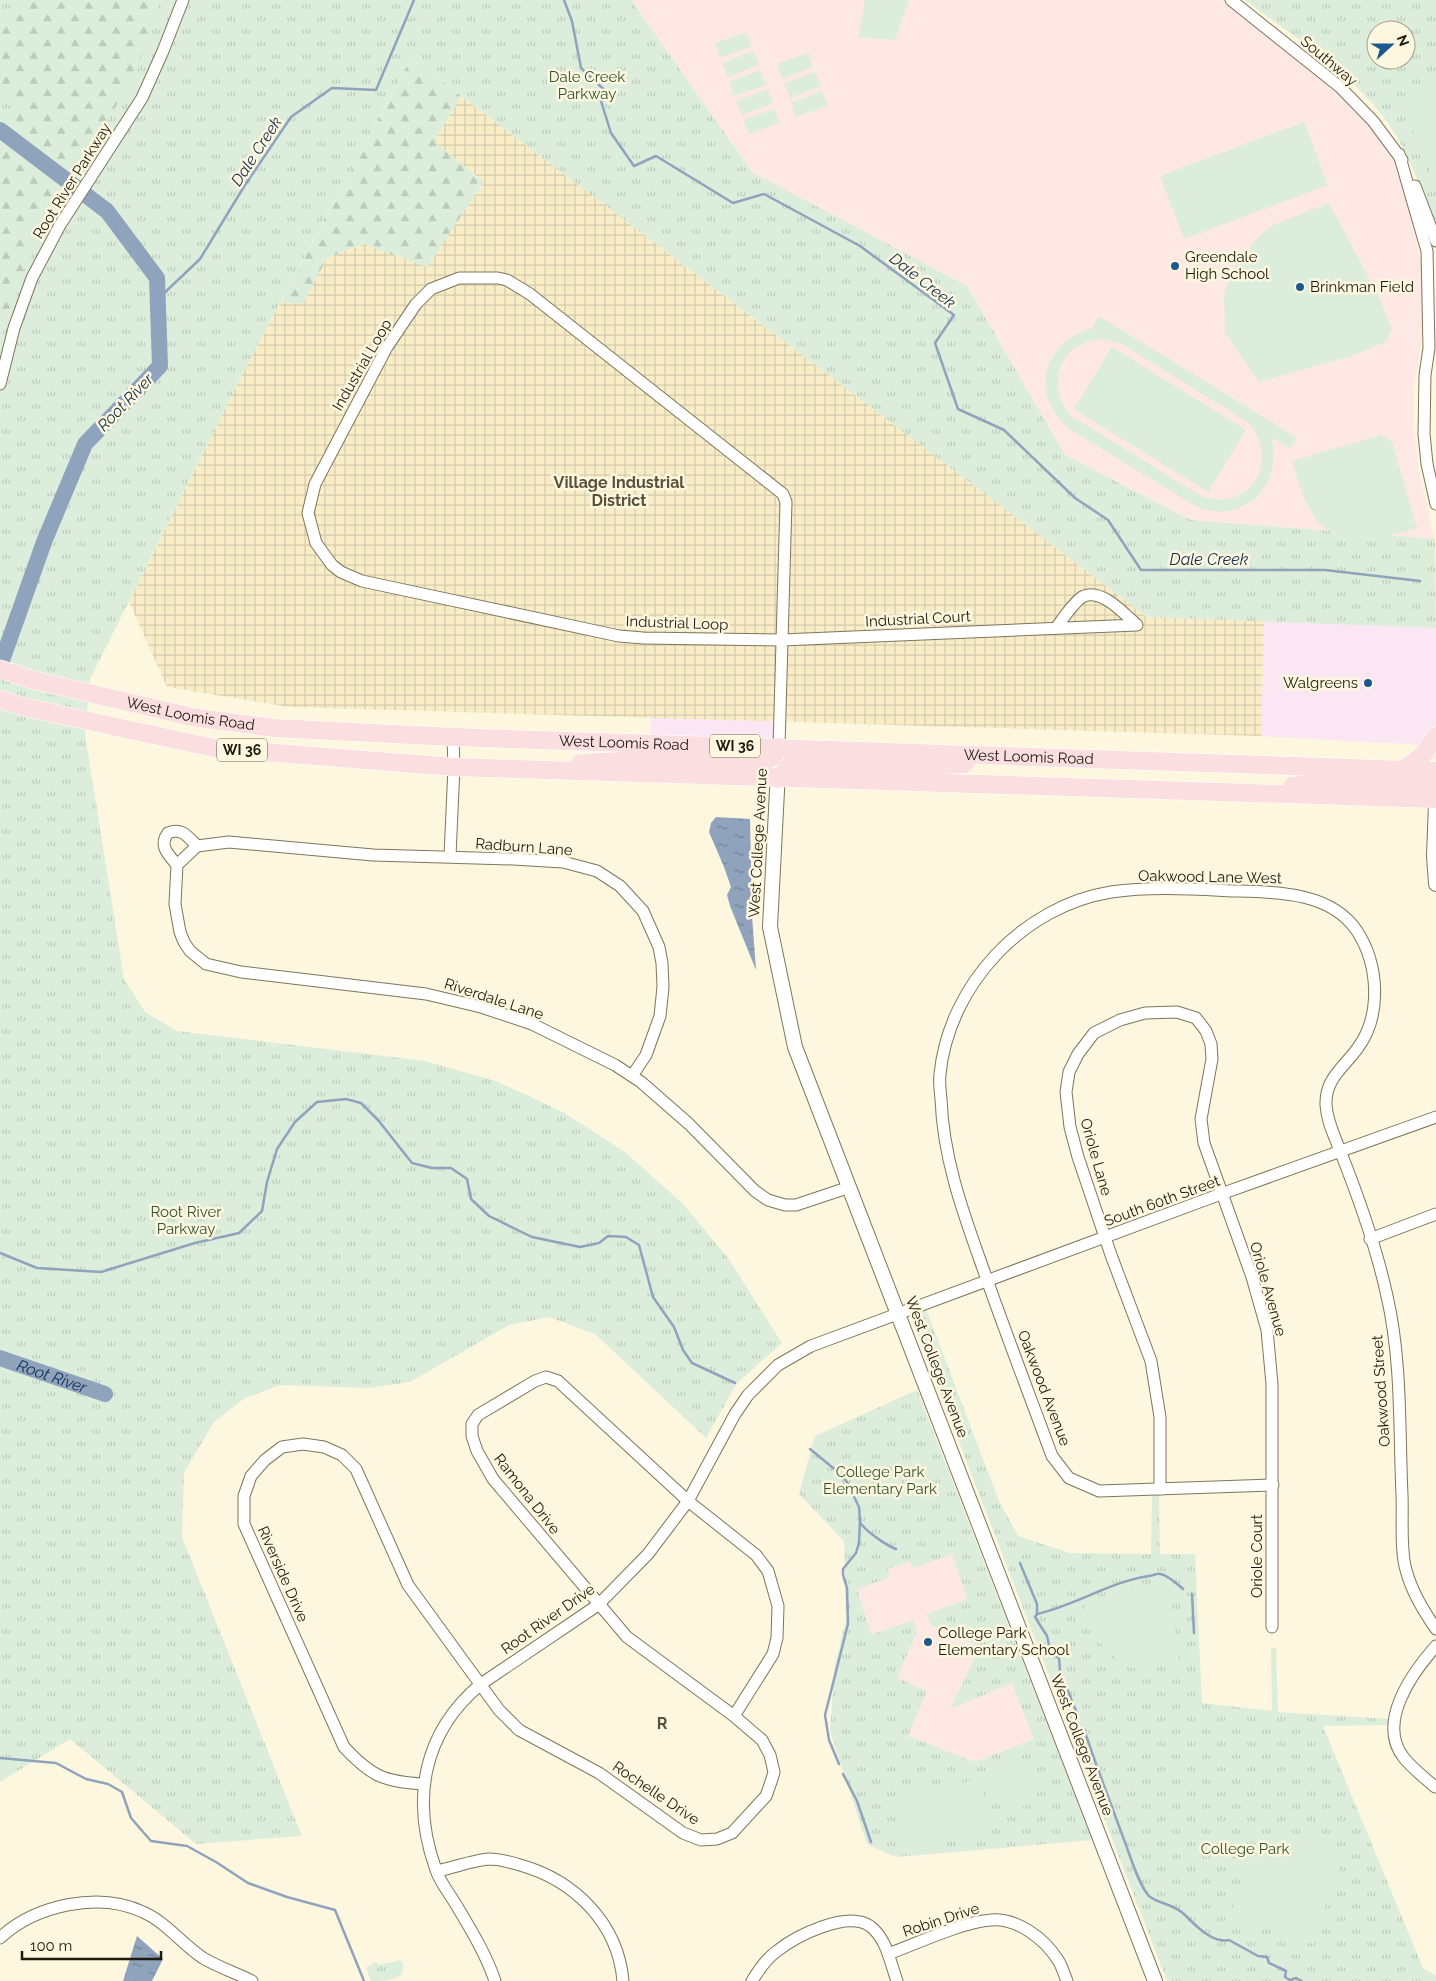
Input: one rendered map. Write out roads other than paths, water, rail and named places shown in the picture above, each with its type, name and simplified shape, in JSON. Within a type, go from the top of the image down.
[{"type":"main road","name":"West Loomis Road","points":[[0,669],[38,681],[201,718],[275,728],[453,737],[1436,771]]},
{"type":"main road","name":"West Loomis Road","points":[[0,699],[34,709],[214,748],[454,767],[1436,799]]},
{"type":"main road","points":[[1404,770],[1423,755],[1436,736]]},
{"type":"main road","points":[[520,770],[599,761],[670,759],[764,762],[773,757],[779,747]]},
{"type":"main road","points":[[778,779],[794,763],[886,767],[961,765],[1016,756]]},
{"type":"main road","points":[[1244,793],[1331,781],[1436,785]]},
{"type":"street","name":"Root River Parkway","points":[[0,384],[14,328],[32,278],[60,225],[142,98],[183,0]]},
{"type":"street","name":"Southway","points":[[1231,0],[1340,87],[1373,122],[1399,154],[1411,177],[1436,241]]},
{"type":"street","name":"Southway","points":[[1399,154],[1432,250],[1429,348],[1425,375],[1424,434],[1427,464],[1436,501]]},
{"type":"street","name":"Industrial Loop","points":[[779,747],[786,502],[783,494],[530,294],[507,280],[498,278],[459,278],[431,289],[416,304],[387,347],[315,484],[308,513],[312,533],[316,543],[332,565],[341,572],[362,581],[619,636],[782,640]]},
{"type":"street","name":"Southway","points":[[1429,348],[1436,334]]},
{"type":"street","name":"Industrial Court","points":[[782,640],[1137,625],[1111,604],[1093,595],[1084,596],[1079,600],[1056,628]]},
{"type":"street","points":[[450,856],[454,767],[453,737]]},
{"type":"street","name":"West College Avenue","points":[[779,747],[770,927],[795,1047],[1155,1981]]},
{"type":"street","points":[[1436,803],[1434,856],[1436,884]]},
{"type":"street","points":[[178,830],[184,832],[197,846],[177,865],[164,848],[163,842],[168,833],[178,830]]},
{"type":"street","name":"Radburn Lane","points":[[197,846],[229,842],[373,854],[563,862],[597,871],[620,886],[643,911],[659,947],[663,987],[660,1016],[646,1056],[632,1076]]},
{"type":"street","name":"Riverdale Lane","points":[[177,865],[175,904],[180,932],[190,951],[206,964],[241,972],[426,994],[481,1007],[532,1024],[615,1065],[632,1076],[689,1124],[755,1191],[768,1200],[785,1205],[796,1205],[850,1186]]},
{"type":"street","name":"Oakwood Lane West","points":[[988,1282],[948,1162],[942,1120],[939,1076],[945,1044],[956,1012],[974,981],[998,951],[1027,926],[1068,904],[1108,892],[1153,888],[1283,892],[1334,908],[1355,928],[1368,952],[1375,983],[1372,1018],[1360,1045],[1329,1082],[1326,1104],[1330,1128],[1341,1152]]},
{"type":"street","name":"Oriole Lane","points":[[1160,1489],[1160,1417],[1151,1361],[1106,1238],[1078,1157],[1070,1127],[1066,1092],[1069,1072],[1078,1054],[1094,1033],[1120,1020],[1145,1013],[1177,1012],[1196,1018],[1206,1031],[1211,1044],[1212,1059],[1201,1119],[1204,1143],[1222,1194]]},
{"type":"street","name":"South 60th Street","points":[[899,1314],[1436,1117]]},
{"type":"street","name":"Oakwood Street","points":[[1341,1152],[1387,1294],[1396,1351],[1404,1566],[1419,1605],[1436,1629]]},
{"type":"street","name":"Oriole Avenue","points":[[1222,1194],[1252,1277],[1267,1330],[1272,1384],[1273,1485]]},
{"type":"street","points":[[1370,1239],[1436,1214]]},
{"type":"street","name":"Oakwood Avenue","points":[[988,1282],[1052,1456],[1069,1478],[1098,1491],[1273,1485]]},
{"type":"street","name":"Root River Drive","points":[[495,1981],[491,1968],[470,1927],[437,1871],[422,1809],[424,1784],[433,1748],[449,1718],[464,1698],[481,1684],[598,1605],[648,1554],[688,1501],[734,1414],[748,1394],[778,1365],[811,1346],[899,1314]]},
{"type":"street","name":"Ramona Drive","points":[[598,1605],[485,1467],[472,1436],[472,1424],[478,1415],[535,1381],[546,1377],[558,1381],[688,1501],[756,1555],[768,1571],[775,1591],[779,1621],[777,1638],[772,1654],[734,1716]]},
{"type":"street","name":"Riverside Drive","points":[[424,1784],[400,1783],[377,1776],[361,1766],[344,1747],[244,1524],[244,1496],[251,1476],[265,1460],[282,1447],[303,1444],[324,1447],[342,1455],[356,1469],[408,1584],[481,1684]]},
{"type":"street","name":"Oriole Court","points":[[1272,1627],[1273,1485]]},
{"type":"street","name":"Rochelle Drive","points":[[481,1684],[500,1710],[519,1730],[599,1773],[683,1833],[701,1840],[717,1839],[732,1833],[766,1796],[774,1772],[770,1755],[762,1740],[734,1716],[627,1637],[598,1605]]},
{"type":"street","points":[[1435,1787],[1404,1758],[1396,1744],[1393,1731],[1394,1721],[1407,1686],[1414,1673],[1436,1646]]},
{"type":"street","points":[[437,1871],[489,1859],[531,1868],[569,1887],[584,1899],[597,1915],[609,1935],[621,1962],[623,1981]]},
{"type":"street","points":[[0,1938],[6,1932],[32,1916],[64,1906],[86,1902],[113,1903],[143,1912],[168,1928],[204,1958],[252,1981]]},
{"type":"street","name":"Robin Drive","points":[[888,1954],[974,1922],[992,1920],[1023,1927],[1035,1935],[1059,1961],[1067,1981]]},
{"type":"street","points":[[752,1981],[776,1952],[823,1927],[843,1921],[862,1922],[870,1926],[884,1943],[897,1981]]},
{"type":"water","points":[[716,817],[750,819],[752,916],[756,970],[730,906],[727,895],[731,887],[709,832],[711,823]]},
{"type":"water","points":[[137,1936],[163,1959],[152,1981],[123,1981]]},
{"type":"waterway","name":"Dale Creek","points":[[158,299],[200,259],[245,185],[291,117],[332,88],[376,90],[414,0]]},
{"type":"waterway","name":"Dale Creek","points":[[564,0],[572,21],[581,68],[613,98],[601,101],[611,133],[634,166],[656,156],[733,203],[764,194],[860,246],[954,315],[935,343],[958,409],[1004,430],[1075,498],[1108,520],[1141,570],[1325,570],[1420,581]]},
{"type":"waterway","name":"Root River","points":[[0,130],[107,211],[157,278],[160,366],[85,444],[44,542],[0,666]]},
{"type":"waterway","points":[[0,1253],[37,1268],[101,1272],[195,1243],[239,1233],[262,1211],[267,1182],[277,1149],[295,1122],[317,1102],[346,1099],[361,1103],[378,1120],[412,1163],[432,1168],[451,1168],[467,1179],[471,1199],[489,1216],[532,1237],[580,1247],[599,1243],[608,1236],[626,1237],[639,1245],[653,1297],[674,1327],[683,1350],[692,1363],[735,1383]]},
{"type":"waterway","name":"Root River","points":[[0,1358],[105,1394]]},
{"type":"waterway","points":[[810,1449],[847,1482],[859,1507],[859,1543],[856,1553],[843,1569],[847,1588],[848,1624],[825,1715],[829,1740],[839,1764]]},
{"type":"waterway","points":[[860,1522],[876,1537],[896,1549]]},
{"type":"waterway","points":[[1020,1563],[1037,1604],[1037,1614],[1035,1617],[1047,1636],[1049,1645],[1052,1648],[1052,1654],[1059,1658],[1060,1671],[1078,1716]]},
{"type":"waterway","points":[[1037,1614],[1120,1583],[1157,1574],[1169,1578],[1183,1589]]},
{"type":"waterway","points":[[1192,1594],[1194,1633]]},
{"type":"waterway","points":[[1084,1729],[1134,1868],[1149,1896],[1180,1911],[1211,1937],[1223,1941],[1229,1940],[1258,1956],[1267,1957],[1269,1963],[1286,1971],[1285,1977],[1290,1980],[1296,1978],[1302,1981]]},
{"type":"waterway","points":[[0,1758],[56,1763],[86,1779],[108,1784],[122,1792],[131,1818],[151,1841],[187,1846],[248,1883],[287,1897],[335,1910],[364,1981]]},
{"type":"waterway","points":[[843,1774],[857,1801],[871,1842]]},
{"type":"place","name":"Greendale High School","points":[[1175,266]]},
{"type":"place","name":"Brinkman Field","points":[[1300,287]]},
{"type":"place","name":"Walgreens","points":[[1368,683]]},
{"type":"place","name":"College Park Elementary School","points":[[928,1642]]},
{"type":"district","name":"Village Industrial District","points":[[619,491]]},
{"type":"district","name":"R","points":[[662,1723]]},
{"type":"park label","name":"Dale Creek Parkway","points":[[587,86]]},
{"type":"park label","name":"College Park Elementary Park","points":[[880,1480]]},
{"type":"park label","name":"College Park","points":[[1245,1849]]}]
